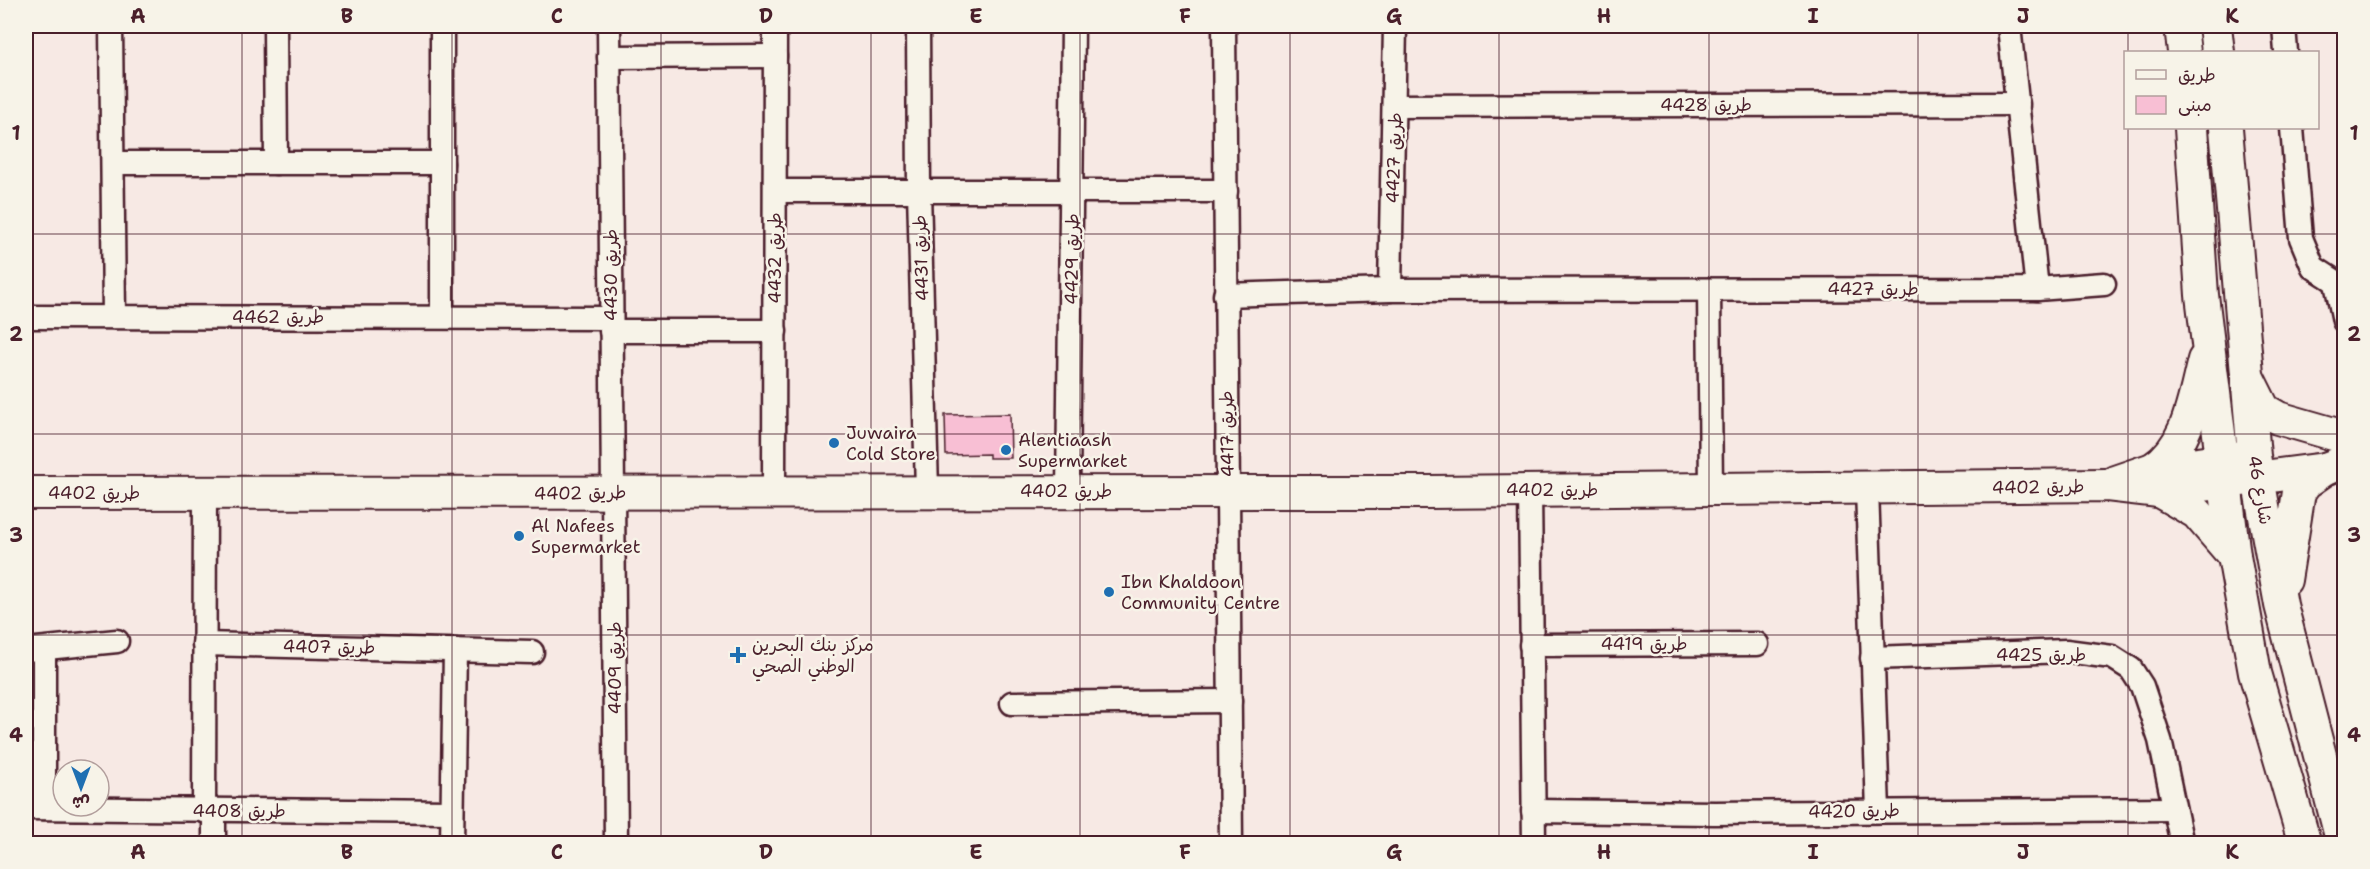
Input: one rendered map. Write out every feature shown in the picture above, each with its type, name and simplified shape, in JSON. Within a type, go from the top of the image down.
[{"type":"street","points":[[111,26],[114,317]]},
{"type":"street","points":[[275,26],[276,163]]},
{"type":"street","points":[[442,26],[442,317]]},
{"type":"street","name":"طريق 4430","points":[[609,26],[611,325],[615,493]]},
{"type":"street","name":"طريق 4432","points":[[774,491],[775,26]]},
{"type":"street","name":"طريق 4431","points":[[918,26],[919,191],[927,490]]},
{"type":"street","name":"طريق 4429","points":[[1068,492],[1073,26]]},
{"type":"street","name":"طريق 4417","points":[[1224,26],[1231,843]]},
{"type":"street","name":"طريق 4427","points":[[1390,290],[1395,26]]},
{"type":"street","points":[[2009,26],[2037,289]]},
{"type":"street","points":[[2181,26],[2184,51]]},
{"type":"street","points":[[2215,26],[2218,51]]},
{"type":"street","points":[[2284,26],[2286,51]]},
{"type":"street","points":[[609,57],[775,56]]},
{"type":"street","name":"طريق 4428","points":[[1395,106],[2018,104]]},
{"type":"street","name":"شارع 46","points":[[2191,129],[2202,295],[2234,556],[2255,673],[2305,843]]},
{"type":"street","name":"شارع 46","points":[[2226,129],[2245,367],[2256,467],[2281,605],[2343,843]]},
{"type":"street","points":[[2292,129],[2301,238],[2313,267],[2340,285],[2344,321]]},
{"type":"street","points":[[113,164],[442,163]]},
{"type":"street","points":[[776,190],[1226,191]]},
{"type":"street","name":"طريق 4427","points":[[1225,295],[1390,290],[2037,289],[2104,284]]},
{"type":"street","points":[[1709,290],[1710,489]]},
{"type":"street","name":"طريق 4462","points":[[26,317],[442,317],[775,331]]},
{"type":"street","points":[[2209,342],[2181,439],[2156,480],[2197,513],[2234,556]]},
{"type":"street","points":[[2245,367],[2256,397],[2264,410],[2278,418],[2344,437]]},
{"type":"street","points":[[2281,605],[2296,501],[2306,483],[2338,460]]},
{"type":"street","name":"طريق 4402","points":[[26,493],[615,493],[927,490],[1068,492],[2107,486],[2256,467],[2338,460]]},
{"type":"street","points":[[1867,489],[1878,811]]},
{"type":"street","points":[[1530,490],[1534,843]]},
{"type":"street","points":[[205,493],[204,644],[209,811],[214,843]]},
{"type":"street","name":"طريق 4409","points":[[615,493],[616,843]]},
{"type":"street","points":[[35,808],[35,650],[117,642]]},
{"type":"street","name":"طريق 4407","points":[[204,644],[531,652]]},
{"type":"street","name":"طريق 4419","points":[[1531,645],[1757,644]]},
{"type":"street","points":[[452,843],[455,650]]},
{"type":"street","name":"طريق 4425","points":[[1872,658],[2066,651],[2112,657],[2132,669],[2142,686],[2160,740],[2182,843]]},
{"type":"street","points":[[1012,703],[1230,702]]},
{"type":"street","name":"طريق 4408","points":[[35,808],[452,812]]},
{"type":"street","name":"طريق 4420","points":[[1533,811],[2174,809]]},
{"type":"building","points":[[1010,414],[1011,458],[989,458],[989,454],[946,455],[945,415]]},
{"type":"place","name":"Juwaira Cold Store","points":[[834,443]]},
{"type":"place","name":"Alentiaash Supermarket","points":[[1006,450]]},
{"type":"place","name":"Al Nafees Supermarket","points":[[519,536]]},
{"type":"place","name":"Ibn Khaldoon Community Centre","points":[[1109,592]]},
{"type":"place","name":"مركز بنك البحرين الوطني الصحي","points":[[738,655]]}]
